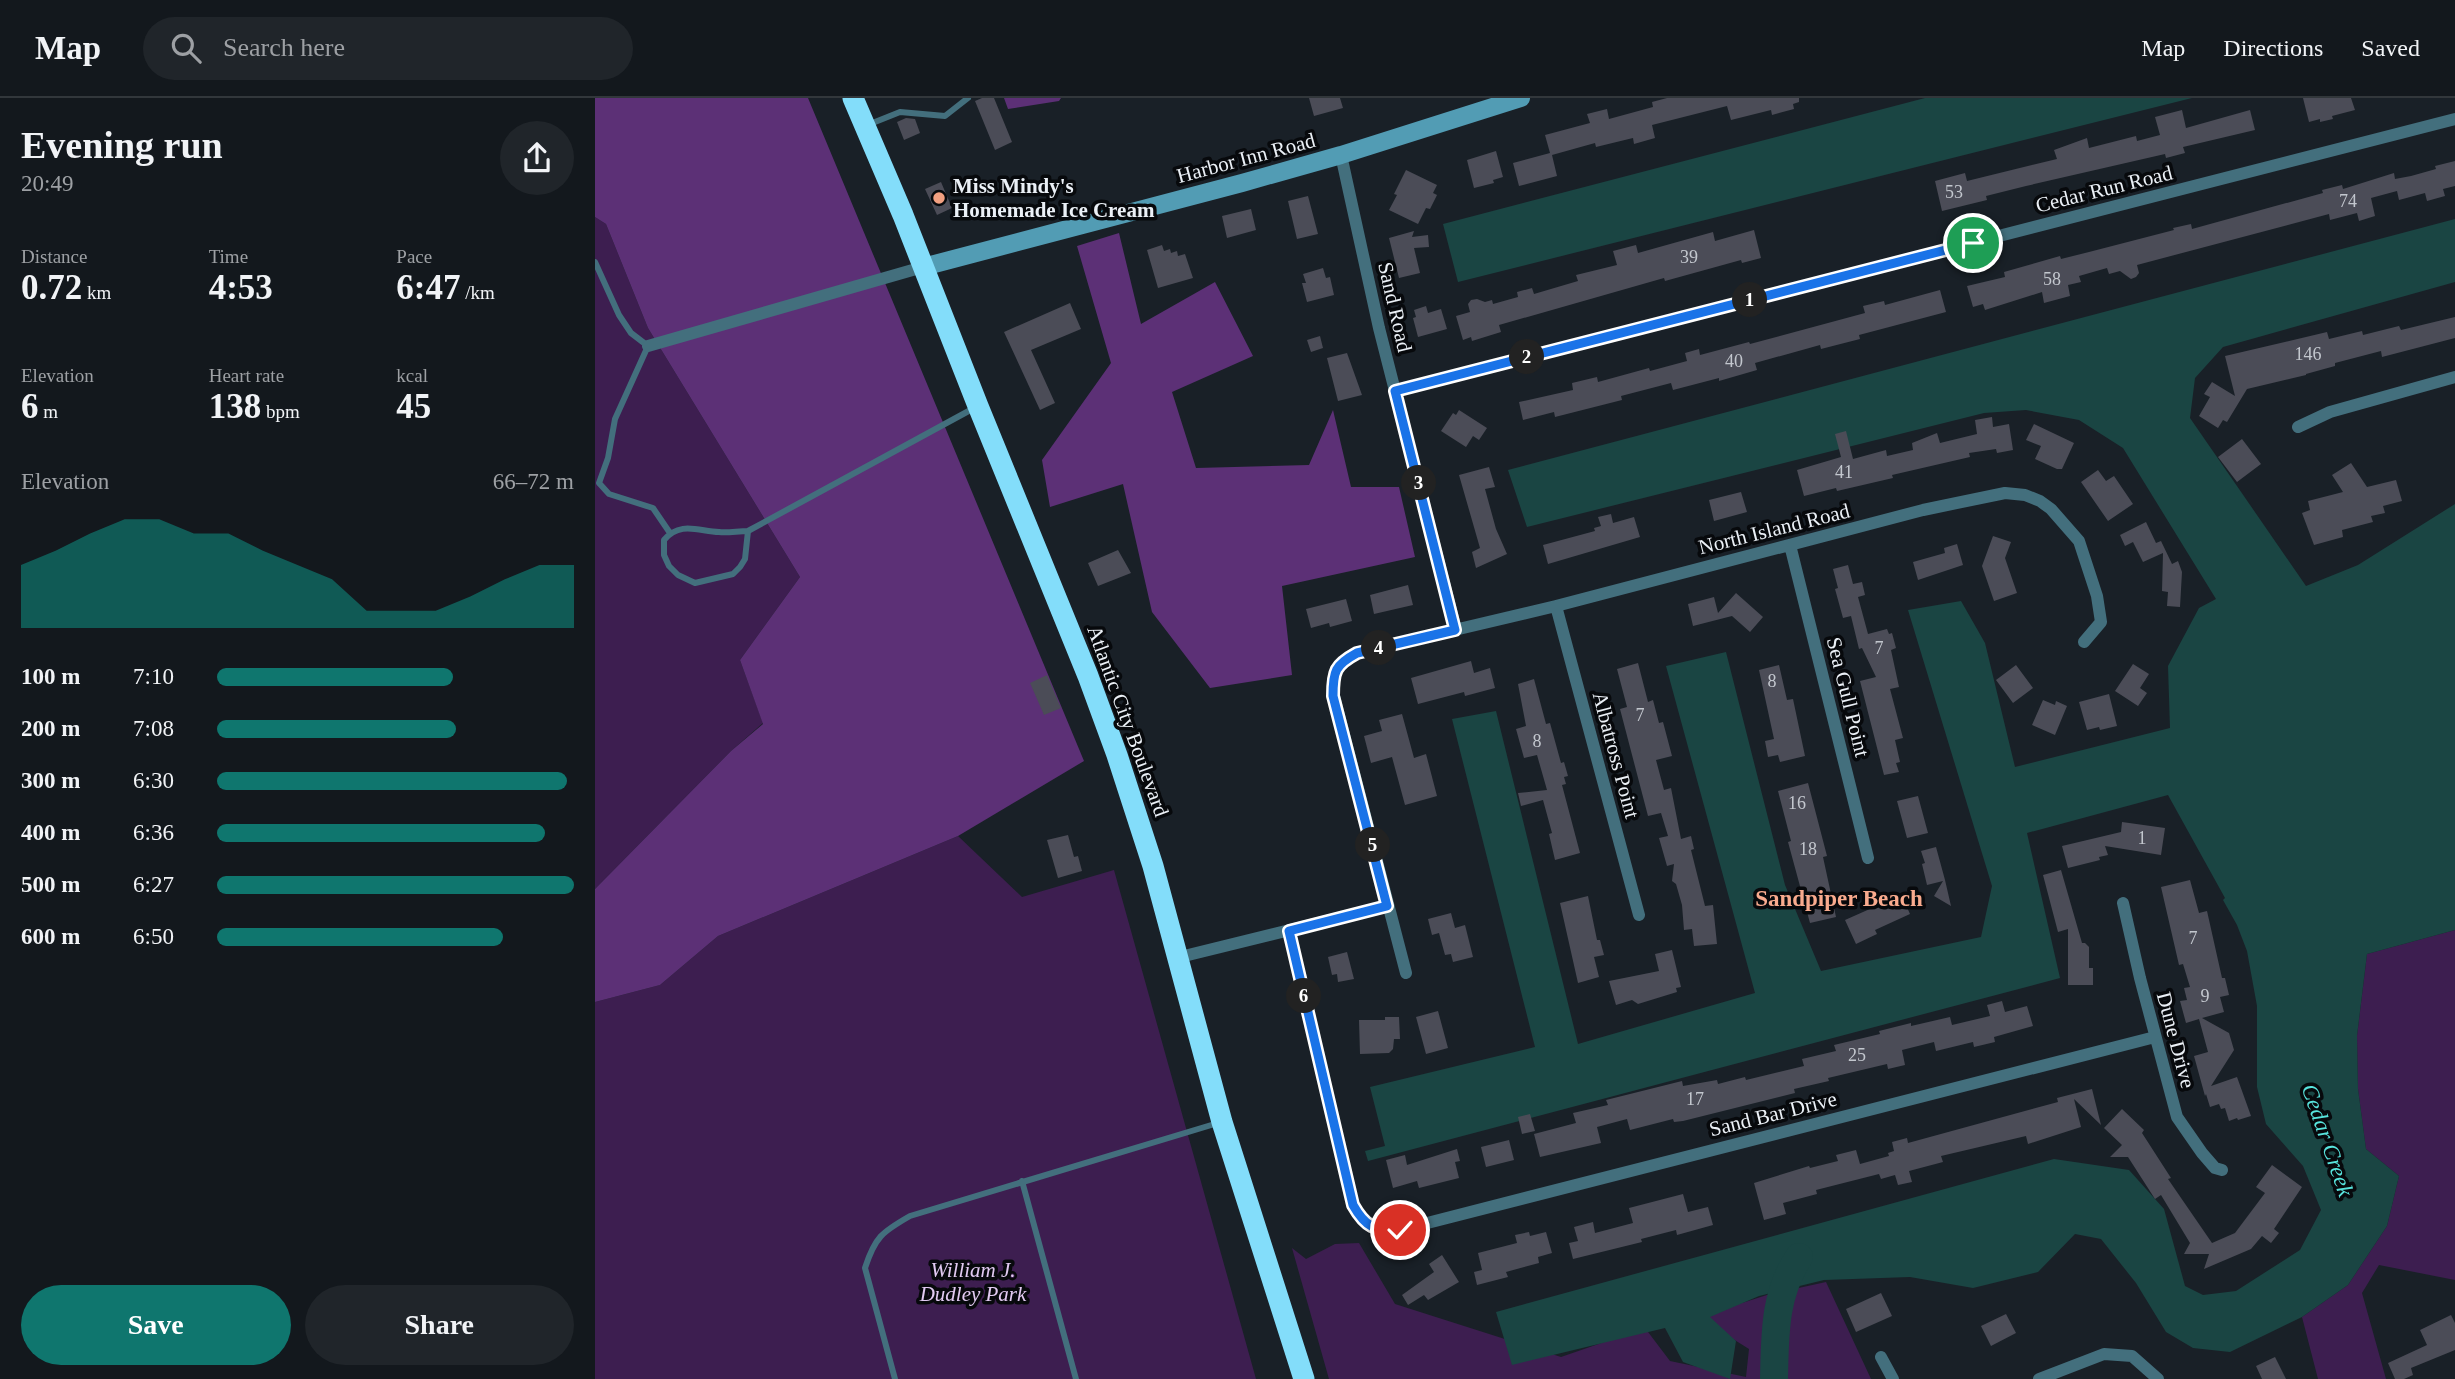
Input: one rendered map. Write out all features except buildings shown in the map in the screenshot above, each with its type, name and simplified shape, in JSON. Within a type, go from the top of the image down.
[{"type":"highway","name":"Atlantic City Boulevard","points":[[853,98],[1113,741],[1153,866],[1222,1122],[1304,1379]]},
{"type":"main road","name":"Harbor Inn Road","points":[[923,267],[1242,183],[1521,98]]},
{"type":"street","name":"Cedar Run Road","points":[[1395,391],[2455,119]]},
{"type":"street","name":"Sand Road","points":[[1341,155],[1395,391],[1455,630]]},
{"type":"street","name":"Harbor Inn Road","points":[[648,346],[923,267]]},
{"type":"street","points":[[2298,427],[2330,412],[2455,377]]},
{"type":"street","name":"North Island Road","points":[[1387,906],[1333,696],[1333,675],[1343,661],[1357,653],[1556,606],[1923,510],[2005,493],[2025,495],[2051,509],[2079,541],[2097,596],[2101,622],[2084,642]]},
{"type":"street","name":"Sea Gull Point","points":[[1790,545],[1868,858]]},
{"type":"street","name":"Albatross Point","points":[[1556,606],[1639,915]]},
{"type":"street","name":"Dune Drive","points":[[2123,903],[2177,1117],[2201,1153],[2215,1168],[2222,1170]]},
{"type":"street","points":[[1176,958],[1387,906],[1406,973]]},
{"type":"street","name":"Sand Bar Drive","points":[[1289,931],[1353,1205],[1361,1219],[1369,1226],[1383,1230],[1400,1230],[2155,1037]]},
{"type":"street","points":[[2039,1379],[2104,1354],[2132,1356],[2158,1379]]},
{"type":"street","points":[[1881,1357],[1892,1379]]},
{"type":"lane","points":[[865,126],[900,112],[945,116],[968,98]]},
{"type":"lane","points":[[595,262],[619,315],[631,333],[648,346],[615,419],[608,458],[599,483],[609,494],[653,508],[670,533]]},
{"type":"lane","points":[[748,531],[744,559],[733,574],[695,583],[678,575],[664,555],[664,540],[670,533],[683,528],[717,532],[748,531],[978,406]]},
{"type":"lane","points":[[895,1379],[865,1268],[870,1250],[883,1232],[910,1216],[1222,1122]]},
{"type":"lane","points":[[1022,1181],[1076,1379]]},
{"type":"green space","points":[[595,217],[606,224],[648,328],[800,577],[740,660],[763,723],[731,751],[595,889]]},
{"type":"green space","name":"William J. Dudley Park","points":[[958,836],[1022,897],[1114,870],[1256,1379],[595,1379],[595,1002],[660,985],[718,936]]},
{"type":"green space","points":[[2455,930],[2455,1280],[2379,1265],[2362,1293],[2386,1379],[2318,1379],[2302,1317],[2348,1285],[2387,1226],[2399,1176],[2366,1149],[2358,1089],[2357,1036],[2367,954]]},
{"type":"green space","points":[[1359,1243],[1395,1304],[1561,1357],[1645,1328],[1670,1361],[1746,1377],[1749,1349],[1698,1317],[1767,1295],[1826,1282],[1871,1379],[1329,1379],[1292,1248],[1306,1259],[1335,1244]]},
{"type":"shaded area","points":[[595,98],[808,98],[1084,761],[958,836],[718,936],[660,985],[595,1002],[595,889],[731,751],[763,724],[740,660],[800,577],[648,328],[606,224],[595,217]]},
{"type":"shaded area","points":[[1004,98],[1061,98],[1059,101],[1008,109]]},
{"type":"shaded area","points":[[1119,233],[1141,324],[1215,282],[1253,356],[1172,392],[1196,468],[1309,465],[1333,410],[1351,487],[1399,487],[1415,557],[1282,586],[1292,675],[1210,688],[1152,612],[1123,484],[1050,507],[1042,460],[1111,363],[1077,246]]},
{"type":"water","points":[[1925,98],[2192,98],[1458,282],[1443,224]]},
{"type":"water","points":[[2455,219],[2455,282],[2223,347],[2195,378],[2190,418],[2306,586],[2358,565],[2455,504],[2455,930],[2367,954],[2357,1036],[2358,1089],[2366,1149],[2399,1176],[2387,1226],[2348,1285],[2302,1317],[2230,1352],[2193,1348],[2166,1332],[2136,1283],[2101,1239],[2075,1234],[2038,1272],[1973,1288],[1910,1277],[1824,1280],[1759,1296],[1710,1317],[1736,1341],[1730,1379],[1683,1362],[1665,1328],[1512,1365],[1496,1312],[2054,1159],[2129,1170],[2164,1209],[2185,1286],[2203,1295],[2236,1291],[2300,1250],[2321,1210],[2303,1166],[2266,1124],[2257,1087],[2257,1006],[2247,951],[2223,900],[2225,898],[2168,795],[2027,833],[2060,978],[1368,1161],[1365,1151],[1385,1146],[1370,1087],[1535,1047],[1452,719],[1496,711],[1578,1044],[1755,993],[1666,666],[1726,652],[1785,885],[1821,971],[1981,937],[1992,886],[1908,610],[1961,601],[1985,643],[2015,767],[2170,728],[2168,666],[2199,608],[2216,599],[2123,448],[2079,420],[2026,410],[1984,413],[1527,527],[1508,470]]},
{"type":"waterway","name":"Cedar Creek","points":[[1774,1379],[1780,1301],[1799,1257]]},
{"type":"place","name":"Miss Mindy's Homemade Ice Cream","points":[[939,198]]},
{"type":"district","name":"Sandpiper Beach","points":[[1839,898]]},
{"type":"route","points":[[1400,1230],[1383,1230],[1369,1226],[1361,1219],[1353,1205],[1289,931],[1387,906],[1333,696],[1333,675],[1343,661],[1357,653],[1455,630],[1395,391],[1973,243]]}]
